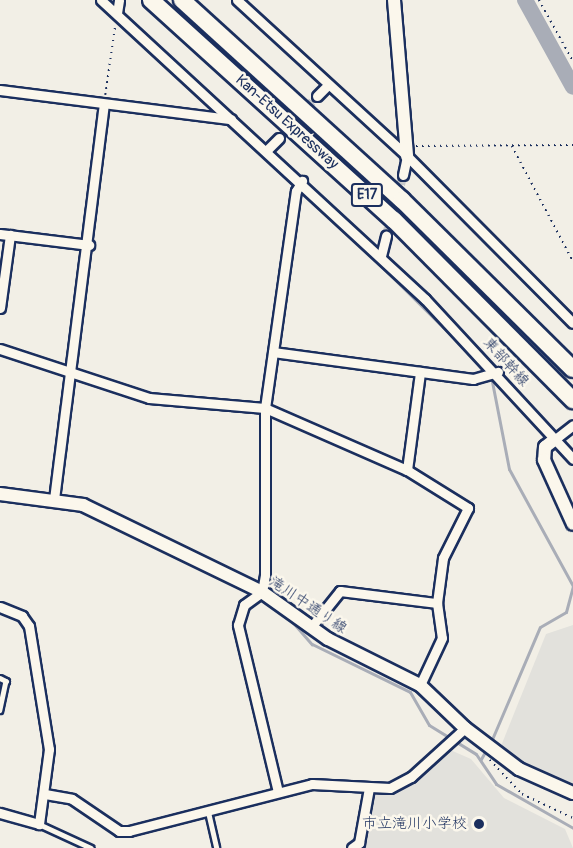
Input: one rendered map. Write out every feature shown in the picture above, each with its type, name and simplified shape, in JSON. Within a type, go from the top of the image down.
[{"type":"highway","name":"Kan-Etsu Expressway","points":[[151,0],[394,220],[573,400]]},
{"type":"highway","name":"Kan-Etsu Expressway","points":[[182,0],[402,200],[573,369]]},
{"type":"street","name":"東部幹線","points":[[101,0],[302,181],[381,256],[573,459]]},
{"type":"street","points":[[117,14],[119,0]]},
{"type":"street","points":[[237,0],[328,85],[409,151],[573,322]]},
{"type":"street","points":[[394,0],[409,151],[403,176]]},
{"type":"street","points":[[316,96],[328,85]]},
{"type":"street","points":[[0,90],[104,105],[231,119]]},
{"type":"street","points":[[54,499],[69,374],[89,245],[104,105]]},
{"type":"street","points":[[267,150],[279,138]]},
{"type":"street","points":[[278,792],[238,626],[244,605],[262,592],[265,408],[302,181]]},
{"type":"street","points":[[0,308],[5,234],[89,245]]},
{"type":"street","points":[[381,256],[386,236]]},
{"type":"street","points":[[0,349],[69,374],[149,398],[265,408],[407,470],[468,508],[443,558],[437,603],[442,638],[420,684]]},
{"type":"street","points":[[273,352],[420,372],[493,375]]},
{"type":"street","points":[[407,470],[420,372]]},
{"type":"street","points":[[573,425],[545,447],[544,460],[573,524]]},
{"type":"street","name":"滝川中通り線","points":[[0,494],[54,499],[105,513],[262,592],[312,626],[420,684],[489,748],[552,788],[573,793]]},
{"type":"street","points":[[312,626],[340,591],[437,603]]},
{"type":"street","points":[[0,607],[22,616],[33,640],[49,749],[45,794],[39,824],[0,813]]},
{"type":"street","points":[[45,794],[72,799],[119,831],[278,792],[335,782],[369,788],[390,788],[411,777],[450,739],[465,728]]},
{"type":"street","points":[[352,848],[359,843],[369,788]]},
{"type":"lane","points":[[0,678],[6,681],[0,710]]},
{"type":"lane","points":[[208,810],[217,848]]},
{"type":"lane","points":[[39,824],[91,848]]},
{"type":"path","points":[[539,0],[573,61]]},
{"type":"path","points":[[104,105],[117,14]]},
{"type":"path","points":[[409,151],[512,145],[573,145]]},
{"type":"path","points":[[512,145],[573,261]]},
{"type":"path","points":[[489,748],[493,766],[510,786],[573,818]]},
{"type":"shaded area","points":[[573,625],[573,789],[499,751],[546,634]]},
{"type":"shaded area","points":[[448,749],[471,759],[504,798],[565,829],[573,848],[362,848],[371,794],[393,794],[407,786]]},
{"type":"waterway","points":[[525,0],[573,87]]},
{"type":"waterway","points":[[369,254],[468,352]]},
{"type":"waterway","points":[[490,744],[540,627],[566,612],[573,586],[509,469],[491,376]]},
{"type":"waterway","points":[[289,618],[312,644],[410,692],[429,725],[476,754],[496,784],[573,828]]},
{"type":"waterway","points":[[481,759],[486,750]]},
{"type":"tunnel","points":[[279,138],[317,96]]},
{"type":"tunnel","points":[[386,236],[403,175]]},
{"type":"place","name":"市立滝川小学校","points":[[479,824]]}]
